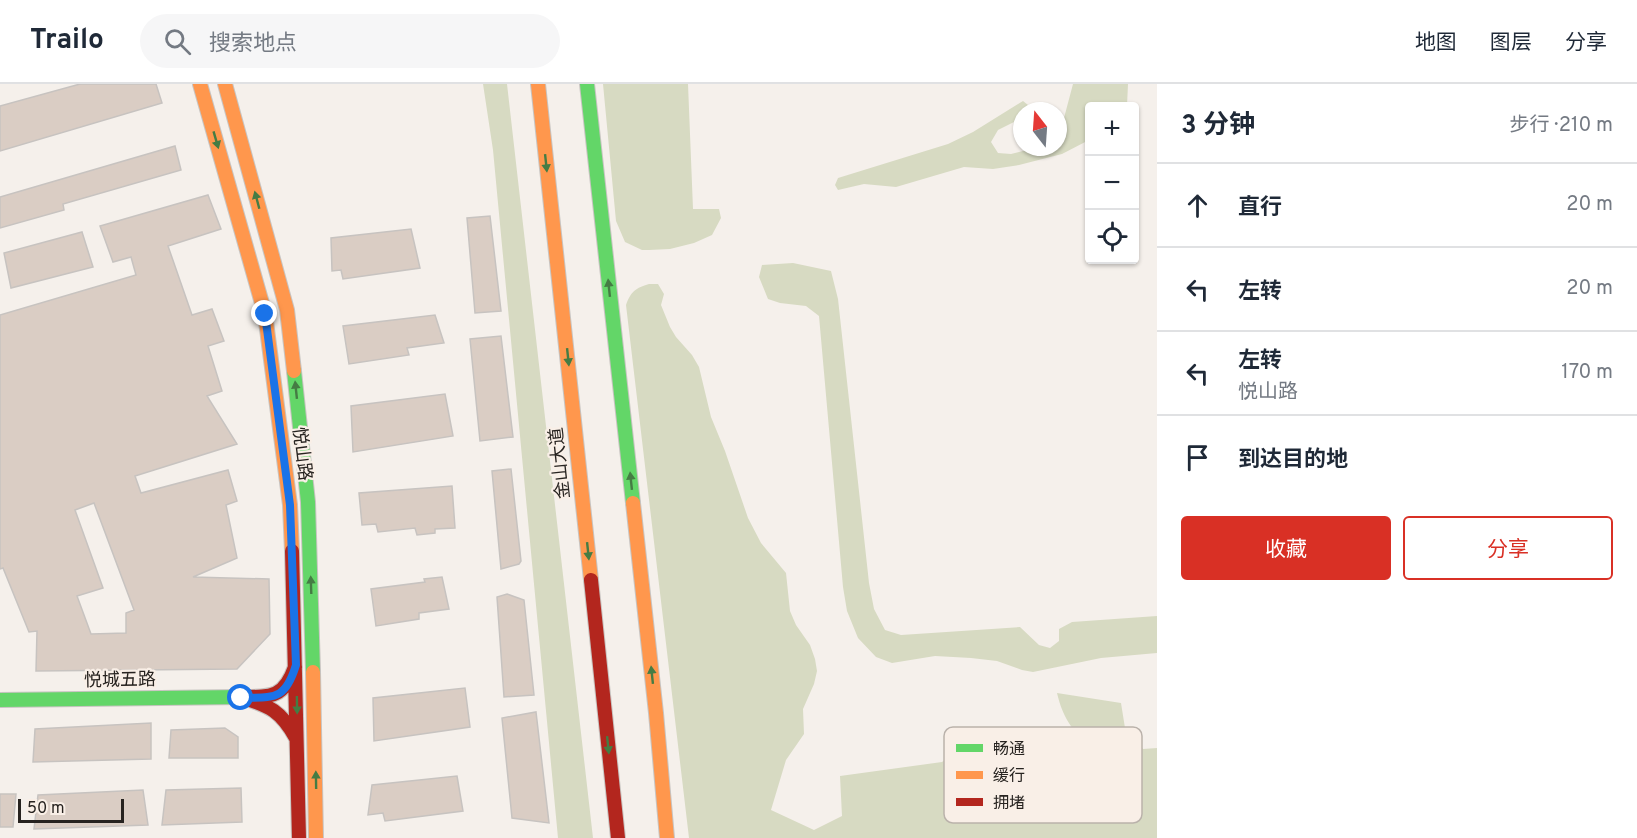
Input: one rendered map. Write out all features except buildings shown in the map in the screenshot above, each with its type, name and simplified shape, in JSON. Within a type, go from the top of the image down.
[{"type":"main road","name":"悦山路","points":[[201,84],[265,314],[290,505],[299,838]]},
{"type":"main road","name":"悦山路","points":[[225,84],[287,310],[308,502],[316,838]]},
{"type":"main road","points":[[529,84],[543,138]]},
{"type":"main road","name":"金山大道","points":[[538,84],[618,838]]},
{"type":"main road","points":[[587,84],[656,713],[667,838]]},
{"type":"main road","name":"悦城五路","points":[[0,700],[271,697],[280,694],[291,680],[296,665]]},
{"type":"main road","points":[[241,698],[269,706],[279,712],[298,741]]},
{"type":"green space","points":[[483,84],[507,84],[593,838],[558,838],[493,150]]},
{"type":"green space","points":[[603,84],[688,84],[693,209],[719,209],[721,218],[712,235],[694,243],[670,249],[642,250],[625,242],[616,221]]},
{"type":"green space","points":[[1073,84],[1128,84],[1127,102],[1085,102],[1085,142],[1067,151],[1067,107]]},
{"type":"green space","points":[[1013,107],[1013,122],[998,130],[991,142],[998,153],[1013,156],[1054,156],[993,169],[964,167],[896,187],[864,184],[838,190],[835,185],[838,178],[948,144],[973,132]]},
{"type":"green space","points":[[793,263],[831,271],[838,299],[869,583],[874,609],[885,630],[901,635],[1020,627],[1039,645],[1050,648],[1059,641],[1059,629],[1072,622],[1157,616],[1157,653],[1101,658],[1033,672],[997,661],[971,658],[935,656],[892,663],[876,657],[858,638],[847,611],[843,587],[819,316],[806,306],[768,299],[759,277],[762,265]]},
{"type":"green space","points":[[658,284],[664,294],[661,305],[670,327],[699,367],[711,417],[748,518],[761,543],[786,573],[790,611],[796,625],[810,645],[815,659],[817,671],[814,684],[803,709],[804,734],[786,760],[771,810],[814,830],[842,816],[840,776],[944,760],[944,823],[1142,823],[1142,748],[1157,748],[1157,838],[689,838],[626,305],[634,291],[641,287]]},
{"type":"green space","points":[[1057,693],[1121,703],[1125,727],[1072,727]]},
{"type":"traffic: fast","points":[[587,84],[633,503]]},
{"type":"traffic: fast","points":[[294,371],[308,502],[313,672]]},
{"type":"traffic: fast","points":[[0,700],[241,697]]},
{"type":"traffic: slow","points":[[200,84],[265,314],[290,505],[292,551]]},
{"type":"traffic: slow","points":[[225,84],[287,310],[294,371]]},
{"type":"traffic: slow","points":[[538,84],[591,580]]},
{"type":"traffic: slow","points":[[633,503],[667,838]]},
{"type":"traffic: slow","points":[[313,672],[316,838]]},
{"type":"traffic: jam","points":[[292,551],[299,838]]},
{"type":"traffic: jam","points":[[591,580],[618,838]]},
{"type":"traffic: jam","points":[[295,667],[286,685],[275,694],[241,697],[260,703],[274,711],[285,721],[296,738]]},
{"type":"route","points":[[241,698],[271,697],[280,694],[291,680],[296,665],[290,505],[265,314]]}]
